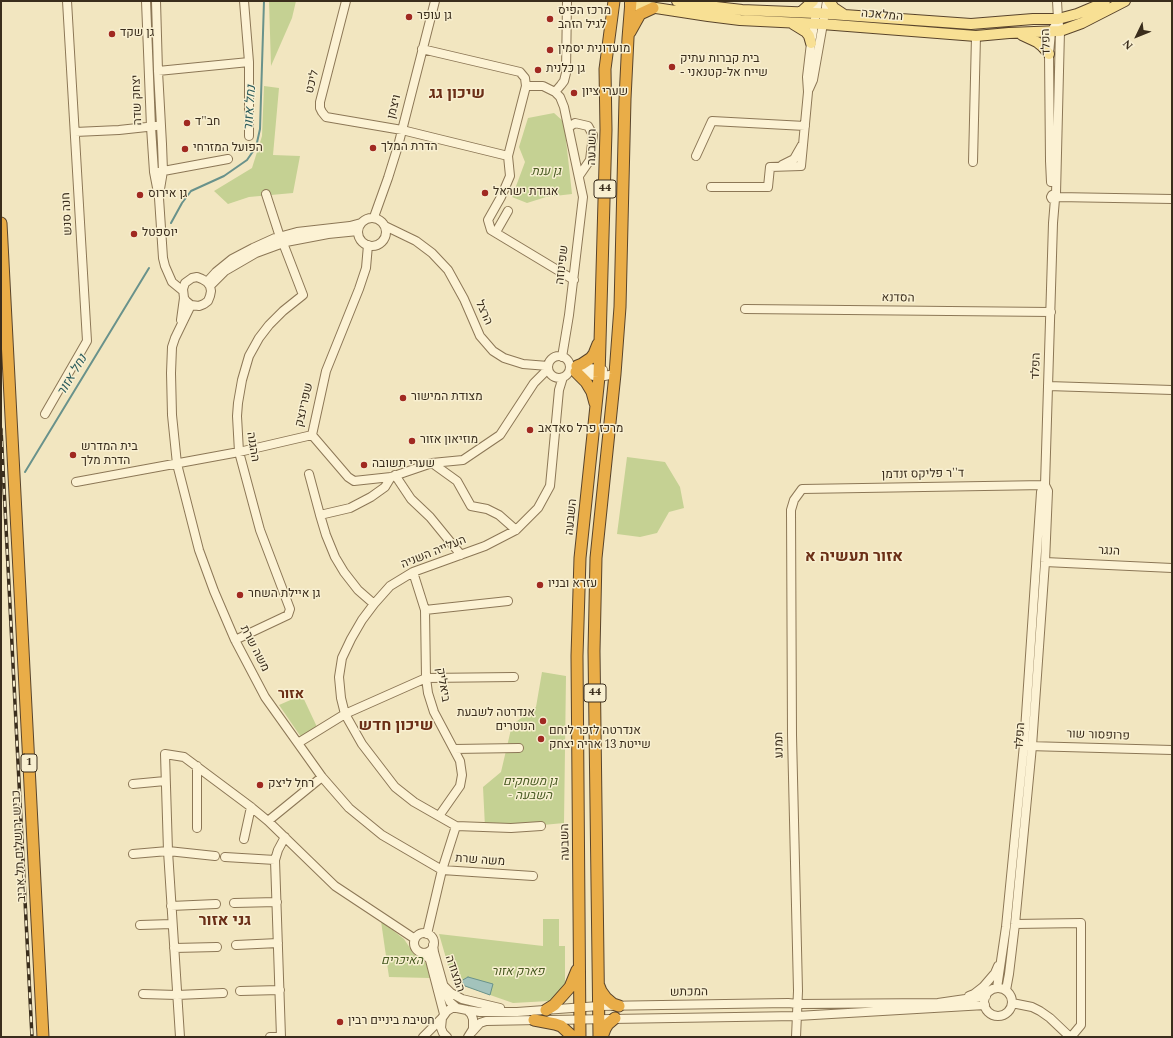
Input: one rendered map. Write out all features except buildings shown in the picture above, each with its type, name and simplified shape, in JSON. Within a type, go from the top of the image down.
[{"type":"highway","name":"השבעה","points":[[580,1037],[577,649],[580,558],[600,373],[606,130],[605,69],[614,1]]},
{"type":"highway","name":"44","points":[[601,1037],[598,986],[599,919],[594,651],[596,558],[615,374],[620,307],[629,2]]},
{"type":"highway","points":[[628,38],[640,14],[653,8]]},
{"type":"highway","name":"כביש ירושלים תל אביב","points":[[1,223],[43,1037]]},
{"type":"highway","points":[[596,415],[592,392],[586,382],[571,370],[587,362],[594,354],[597,348],[602,324]]},
{"type":"highway","points":[[546,1010],[554,1005],[570,987],[578,969],[580,958]]},
{"type":"highway","points":[[598,986],[606,998],[618,1006]]},
{"type":"highway","points":[[601,1037],[608,1024],[615,1018]]},
{"type":"highway","points":[[534,1020],[561,1026],[574,1037]]},
{"type":"main road","name":"המלאכה","points":[[677,1],[742,10],[820,13],[971,24],[1033,19],[1058,19],[1077,14],[1105,1]]},
{"type":"main road","points":[[802,12],[813,1]]},
{"type":"main road","points":[[828,1],[834,8],[844,15]]},
{"type":"main road","name":"המלאכה","points":[[629,2],[653,8],[732,19],[976,36],[1009,33],[1056,32],[1082,22],[1125,1]]},
{"type":"main road","points":[[791,22],[806,32],[811,43]]},
{"type":"main road","points":[[1018,34],[1037,42],[1049,54]]},
{"type":"street","name":"חנה סנש","points":[[45,414],[87,341],[67,1]]},
{"type":"street","name":"יצחק שדה","points":[[146,1],[151,127],[158,171]]},
{"type":"street","name":"יצחק שדה","points":[[156,1],[161,125],[158,171],[163,258],[169,277],[175,280],[184,291]]},
{"type":"street","points":[[244,1],[249,62],[249,136]]},
{"type":"street","name":"ליכט","points":[[346,1],[320,102],[320,108],[326,117],[402,130],[508,156]]},
{"type":"street","name":"ויצמן","points":[[374,217],[388,178],[402,130],[435,1]]},
{"type":"street","points":[[526,86],[543,86],[555,92],[564,81],[566,73],[567,1]]},
{"type":"street","points":[[808,92],[813,80],[820,13],[818,1]]},
{"type":"street","points":[[820,13],[828,1]]},
{"type":"street","points":[[1057,1],[1058,19]]},
{"type":"street","name":"הפלד","points":[[997,988],[1028,746],[1041,492],[1045,485],[1054,197],[1056,32],[1058,19]]},
{"type":"street","points":[[711,186],[768,187],[770,167],[802,166],[808,92],[807,77],[811,43],[818,24]]},
{"type":"street","name":"הפלד","points":[[1054,197],[1050,161],[1049,54],[1056,32]]},
{"type":"street","points":[[973,162],[976,36]]},
{"type":"street","points":[[422,50],[520,72],[525,78],[526,86],[508,156],[510,176],[501,197],[488,220],[492,230],[574,280]]},
{"type":"street","points":[[158,70],[249,62]]},
{"type":"street","name":"שפינוזה","points":[[555,92],[560,97],[564,108],[583,197],[574,280],[562,357]]},
{"type":"street","points":[[696,156],[712,121],[805,126]]},
{"type":"street","points":[[569,127],[575,123],[588,126],[593,135],[590,160],[579,176]]},
{"type":"street","points":[[75,132],[119,130],[161,125]]},
{"type":"street","points":[[158,171],[228,159]]},
{"type":"street","name":"ההגנה","points":[[235,640],[288,615],[290,609],[260,530],[239,452],[237,416],[238,403],[242,380],[249,356],[259,338],[269,325],[283,311],[303,295],[281,240],[266,194]]},
{"type":"street","points":[[1054,197],[1172,199]]},
{"type":"street","points":[[496,232],[508,210]]},
{"type":"street","points":[[208,284],[256,253],[297,232],[350,226],[374,217],[385,226],[386,235],[381,243],[372,246],[360,240],[358,231],[361,223]]},
{"type":"street","name":"הרצל","points":[[385,226],[416,241],[432,253],[448,270],[464,299],[480,336],[493,351],[504,358],[550,371]]},
{"type":"street","points":[[281,240],[358,231]]},
{"type":"street","name":"הרצל","points":[[386,235],[416,241]]},
{"type":"street","name":"שפרינצק","points":[[76,482],[239,452],[312,435],[326,371],[362,282],[366,268],[368,245]]},
{"type":"street","points":[[197,277],[208,284],[211,291],[208,301],[199,306],[192,305],[186,301],[184,291],[192,278],[197,277]]},
{"type":"street","name":"משה שרת","points":[[180,327],[184,291]]},
{"type":"street","name":"משה שרת","points":[[192,305],[180,327],[172,347],[172,415],[177,464],[199,550],[214,591],[235,640],[265,697],[322,776],[349,808],[382,836],[442,870],[533,876]]},
{"type":"street","name":"הסדנא","points":[[745,309],[1051,312]]},
{"type":"street","points":[[571,370],[567,360],[562,357],[556,357],[550,360],[550,371],[556,378],[571,370],[615,374]]},
{"type":"street","name":"העלייה השניה","points":[[559,390],[571,370]]},
{"type":"street","points":[[312,435],[348,477],[354,481],[393,476],[432,463],[463,460],[500,435],[534,383],[550,371]]},
{"type":"street","name":"העלייה השניה","points":[[456,826],[414,802],[395,787],[362,744],[345,714],[341,698],[339,676],[342,658],[362,620],[390,586],[413,572],[485,546],[516,530],[538,508],[550,486],[559,390],[550,371]]},
{"type":"street","points":[[1048,386],[1172,390]]},
{"type":"street","points":[[432,463],[458,481],[471,506],[487,509],[499,515],[516,530]]},
{"type":"street","points":[[309,474],[326,536],[335,558],[358,590],[374,604]]},
{"type":"street","points":[[320,515],[350,508],[371,497],[385,487],[393,476]]},
{"type":"street","points":[[393,476],[411,499],[430,517],[461,555]]},
{"type":"street","name":"הפלד","points":[[1006,990],[1015,924],[1028,746],[1045,562],[1048,491],[1045,485]]},
{"type":"street","name":"ד''ר פליקס זנדמן","points":[[802,489],[1045,485]]},
{"type":"street","name":"תמנע","points":[[798,1004],[792,727],[791,510],[794,500],[802,489]]},
{"type":"street","name":"הנגר","points":[[1045,562],[1172,568]]},
{"type":"street","name":"ביאליק","points":[[413,572],[425,610],[426,678],[428,693],[434,712],[460,761],[462,775],[460,786],[439,816]]},
{"type":"street","points":[[425,610],[508,601]]},
{"type":"street","points":[[298,743],[345,714],[426,678],[514,678]]},
{"type":"street","name":"פרופסור שור","points":[[1028,746],[1172,750]]},
{"type":"street","points":[[454,749],[518,748]]},
{"type":"street","points":[[180,1037],[168,850],[165,754],[184,757],[268,821],[335,886],[415,939]]},
{"type":"street","points":[[196,766],[197,828]]},
{"type":"street","points":[[268,821],[322,776]]},
{"type":"street","points":[[132,784],[165,781]]},
{"type":"street","points":[[244,839],[251,807]]},
{"type":"street","points":[[427,934],[442,870],[456,826],[511,828],[541,826]]},
{"type":"street","points":[[270,1037],[281,1037],[275,860],[278,850],[285,838]]},
{"type":"street","points":[[134,854],[168,850],[215,856]]},
{"type":"street","points":[[225,857],[275,860]]},
{"type":"street","points":[[234,903],[277,902]]},
{"type":"street","points":[[171,906],[216,904]]},
{"type":"street","points":[[1012,1002],[1040,1011],[1050,1018],[1070,1037],[1081,1025],[1081,923],[1015,924]]},
{"type":"street","points":[[140,925],[172,924]]},
{"type":"street","points":[[427,934],[432,938],[433,945],[430,951],[421,953],[415,949],[414,942],[419,935],[427,934]]},
{"type":"street","points":[[236,945],[278,943]]},
{"type":"street","name":"המצודה","points":[[433,945],[447,996],[450,1002],[457,1008]]},
{"type":"street","points":[[174,948],[217,947]]},
{"type":"street","name":"המצודה","points":[[424,953],[428,957],[431,964],[443,1016],[441,1024],[442,1030],[447,1037]]},
{"type":"street","points":[[962,999],[983,988],[995,972],[1001,958]]},
{"type":"street","points":[[443,985],[451,993],[462,999],[516,1012]]},
{"type":"street","points":[[997,988],[1006,990],[1011,995],[1011,1008],[1007,1012],[1000,1015],[990,1013],[985,1005],[986,996],[992,989],[997,988]]},
{"type":"street","points":[[240,991],[280,990]]},
{"type":"street","points":[[143,994],[177,995],[223,993]]},
{"type":"street","name":"המכתש","points":[[516,1012],[599,1006],[788,1003],[938,1003],[986,996]]},
{"type":"street","points":[[796,1037],[798,1004]]},
{"type":"street","name":"המכתש","points":[[469,1035],[480,1023],[486,1021],[797,1016],[985,1005]]},
{"type":"street","points":[[423,1037],[450,1010],[457,1008],[480,1012],[516,1012]]},
{"type":"street","points":[[466,1010],[473,1019],[474,1025],[469,1035]]},
{"type":"green space","points":[[269,1],[296,1],[292,18],[271,66]]},
{"type":"green space","points":[[264,86],[279,88],[273,155],[300,156],[293,193],[249,197],[228,204],[214,191],[252,168],[262,136]]},
{"type":"green space","name":"גן ענת","points":[[554,113],[564,122],[572,194],[546,197],[527,203],[512,197],[525,162],[519,147],[528,118]]},
{"type":"green space","points":[[627,457],[665,462],[680,487],[684,508],[669,512],[657,533],[640,537],[617,534]]},
{"type":"green space","name":"גן משחקים - השבעה","points":[[542,672],[566,676],[564,823],[511,828],[485,827],[483,787],[501,772],[512,725],[536,707]]},
{"type":"green space","points":[[302,695],[317,727],[301,737],[279,705]]},
{"type":"green space","name":"פארק אזור","points":[[543,919],[559,919],[559,946],[565,946],[565,987],[549,1001],[513,1003],[453,982],[439,934],[543,946]]},
{"type":"green space","name":"האיכרים","points":[[381,921],[404,939],[414,954],[426,963],[430,978],[389,977]]},
{"type":"water","points":[[468,977],[493,984],[490,995],[465,986],[461,981]]},
{"type":"waterway","name":"נחל אזור","points":[[171,223],[182,203],[191,191],[224,176],[247,160],[256,147],[260,129],[264,1]]},
{"type":"waterway","name":"נחל אזור","points":[[25,472],[149,268]]},
{"type":"railway","points":[[1,429],[32,1037]]},
{"type":"place","name":"גן עופר","points":[[409,17]]},
{"type":"place","name":"מרכז הפיס לגיל הזהב","points":[[550,19]]},
{"type":"place","name":"גן שקד","points":[[112,34]]},
{"type":"place","name":"מועדונית יסמין","points":[[550,50]]},
{"type":"place","name":"בית קברות עתיק - שייח אל-קטנאני","points":[[672,67]]},
{"type":"place","name":"גן כלנית","points":[[538,70]]},
{"type":"place","name":"שערי ציון","points":[[574,93]]},
{"type":"place","name":"חב\"ד","points":[[187,123]]},
{"type":"place","name":"הדרת המלך","points":[[373,148]]},
{"type":"place","name":"הפועל המזרחי","points":[[185,149]]},
{"type":"place","name":"אגודת ישראל","points":[[485,193]]},
{"type":"place","name":"גן אירוס","points":[[140,195]]},
{"type":"place","name":"יוספטל","points":[[134,234]]},
{"type":"place","name":"מצודת המישור","points":[[403,398]]},
{"type":"place","name":"מרכז פרל סאדאב","points":[[530,430]]},
{"type":"place","name":"מוזיאון אזור","points":[[412,441]]},
{"type":"place","name":"בית המדרש הדרת מלך","points":[[73,455]]},
{"type":"place","name":"שערי תשובה","points":[[364,465]]},
{"type":"place","name":"עזרא ובניו","points":[[540,585]]},
{"type":"place","name":"גן איילת השחר","points":[[240,595]]},
{"type":"place","name":"אנדרטה לשבעת הנוטרים","points":[[543,721]]},
{"type":"place","name":"אנדרטה לזכר לוחם שייטת 13 אריה יצחק","points":[[541,739]]},
{"type":"place","name":"רחל ליצק","points":[[260,785]]},
{"type":"place","name":"חטיבת ביניים רבין","points":[[340,1022]]},
{"type":"district","name":"שיכון גג","points":[[457,95]]},
{"type":"district","name":"אזור תעשיה א","points":[[854,558]]},
{"type":"district","name":"אזור","points":[[291,695]]},
{"type":"district","name":"שיכון חדש","points":[[396,727]]},
{"type":"district","name":"גני אזור","points":[[225,922]]}]
